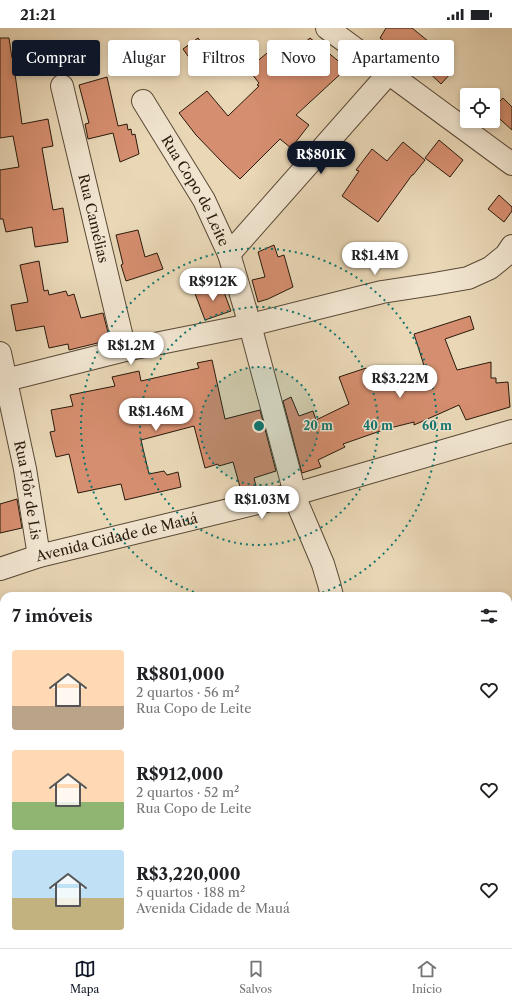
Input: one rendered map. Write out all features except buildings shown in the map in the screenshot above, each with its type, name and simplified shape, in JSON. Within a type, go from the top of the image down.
[{"type":"street","points":[[327,28],[343,40]]},
{"type":"street","points":[[229,254],[385,76]]},
{"type":"street","points":[[392,76],[512,164]]},
{"type":"street","name":"Rua Camélias","points":[[62,86],[125,350]]},
{"type":"street","name":"Rua Copo de Leite","points":[[143,101],[204,200],[229,254],[250,325],[295,494],[325,571],[331,592]]},
{"type":"street","points":[[6,380],[125,350],[250,325],[382,292],[468,278],[490,268],[506,255],[512,246]]},
{"type":"street","name":"Rua Flôr de Lis","points":[[0,353],[25,468],[39,556]]},
{"type":"street","name":"Avenida Cidade de Mauá","points":[[0,569],[39,556],[295,494],[512,431]]}]
